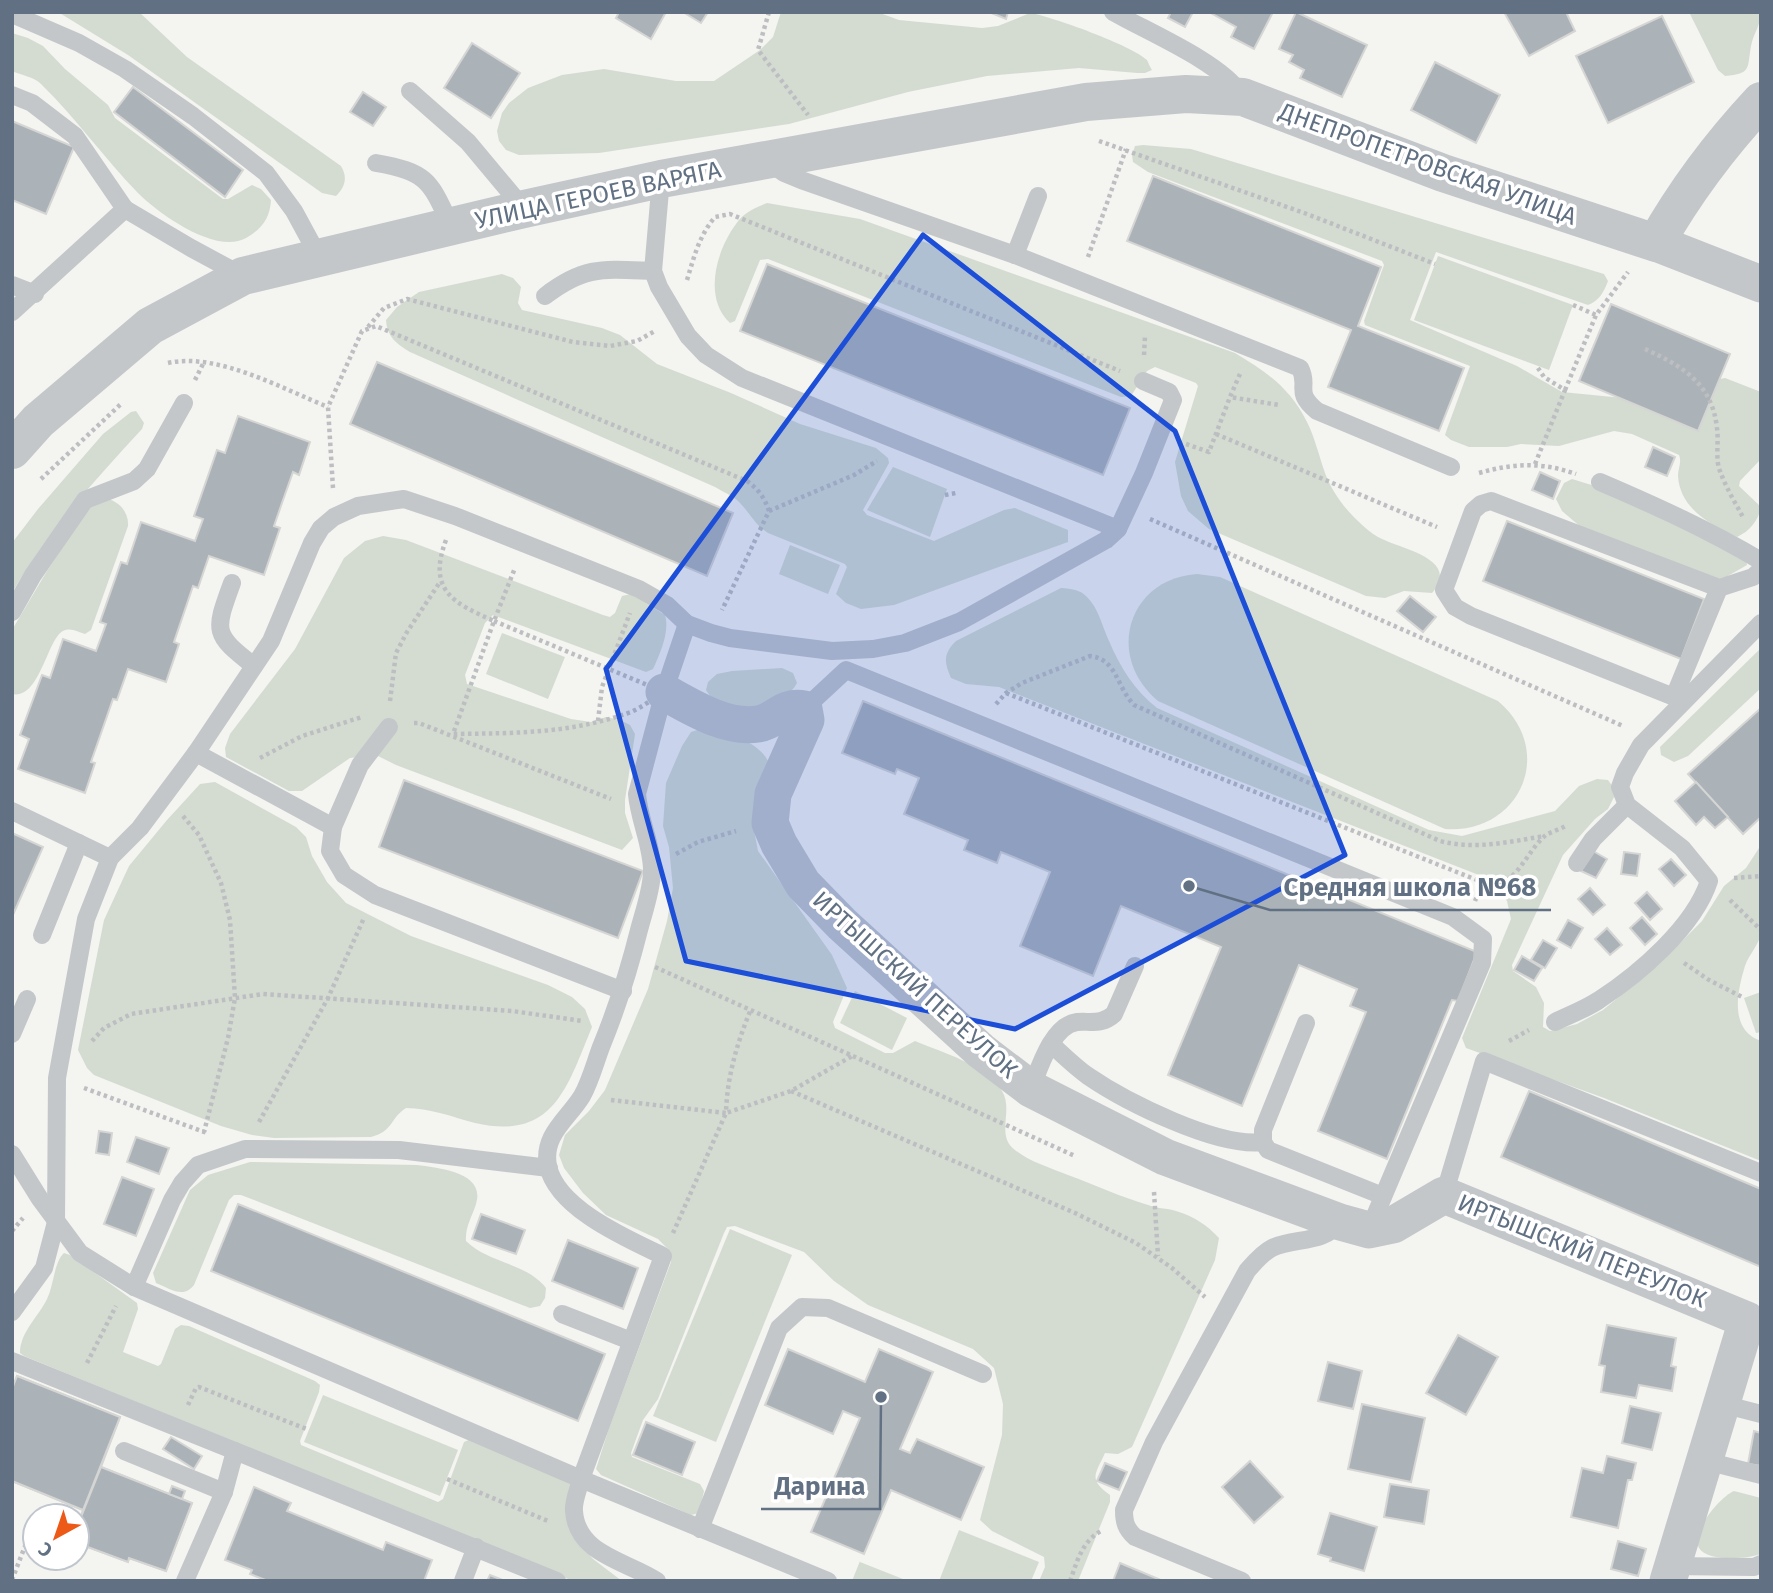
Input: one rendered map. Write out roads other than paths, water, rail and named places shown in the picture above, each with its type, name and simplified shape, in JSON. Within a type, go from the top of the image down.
[{"type":"street","name":"УЛИЦА ГЕРОЕВ ВАРЯГА","points":[[12,450],[38,421],[150,327],[243,275],[661,179],[1086,102],[1186,94],[1243,97]]},
{"type":"street","name":"ДНЕПРОПЕТРОВСКАЯ УЛИЦА","points":[[1243,97],[1443,173],[1656,243],[1761,284]]},
{"type":"street","points":[[1656,243],[1675,210],[1723,142],[1761,101]]},
{"type":"street","points":[[664,692],[706,714],[743,724],[761,724],[793,707],[804,709]]},
{"type":"street","name":"ИРТЫШСКИЙ ПЕРЕУЛОК","points":[[804,709],[806,720],[772,794],[770,823],[779,844],[803,884],[842,924],[981,1051],[1031,1089],[1166,1157],[1354,1226],[1394,1225],[1444,1195],[1754,1321],[1702,1460],[1670,1574]]},
{"type":"lane","name":"ДНЕПРОПЕТРОВСКАЯ УЛИЦА","points":[[1113,12],[1215,68],[1234,83],[1243,97]]},
{"type":"lane","points":[[12,14],[79,43],[125,69],[193,116],[266,173],[294,211],[319,257]]},
{"type":"lane","points":[[410,91],[468,142],[524,209]]},
{"type":"lane","points":[[12,95],[32,103],[75,136],[125,209],[243,275]]},
{"type":"lane","points":[[767,161],[784,173],[801,180],[1015,255],[1300,368],[1303,374],[1302,392],[1306,401],[1317,411],[1451,467]]},
{"type":"lane","points":[[376,163],[422,176],[433,187],[451,226]]},
{"type":"lane","points":[[661,179],[653,271],[676,320],[706,355],[742,378],[1118,529]]},
{"type":"lane","points":[[1015,255],[1038,196]]},
{"type":"lane","points":[[12,312],[35,294],[125,209]]},
{"type":"lane","points":[[545,296],[566,279],[594,270],[653,271]]},
{"type":"lane","points":[[12,285],[35,294]]},
{"type":"lane","points":[[12,1312],[44,1268],[56,1222],[57,1078],[86,919],[110,858],[140,828],[165,796],[271,641],[312,544],[321,528],[334,517],[358,506],[404,499],[455,516],[639,589],[667,605],[687,624],[711,633],[730,638],[832,651],[873,649],[905,643],[959,622],[1094,547],[1118,529],[1173,400],[1169,393],[1143,381]]},
{"type":"lane","points":[[12,612],[33,575],[85,500],[134,481],[147,469],[184,403]]},
{"type":"lane","points":[[1600,482],[1696,524],[1761,561]]},
{"type":"lane","points":[[1678,699],[1471,617],[1454,607],[1444,590],[1473,511],[1490,501],[1719,588],[1753,577],[1761,570]]},
{"type":"lane","points":[[232,583],[219,623],[222,636],[226,644],[254,666]]},
{"type":"lane","points":[[1678,699],[1719,588]]},
{"type":"lane","points":[[1555,1022],[1598,1001],[1639,969],[1693,914],[1703,898],[1709,881],[1682,848],[1627,805],[1620,788],[1641,745],[1678,699],[1761,623]]},
{"type":"lane","points":[[657,1581],[599,1553],[581,1534],[573,1510],[581,1479],[663,1256],[604,1227],[568,1198],[557,1185],[549,1168],[548,1156],[553,1136],[561,1121],[582,1097],[623,991],[632,957],[652,870],[638,810],[638,794],[664,692],[687,624]]},
{"type":"lane","points":[[804,709],[846,670],[1453,917],[1483,939],[1482,963],[1383,1196],[1354,1226],[1318,1238],[1273,1247],[1256,1260],[1247,1271],[1154,1442],[1125,1510],[1124,1522],[1135,1537],[1242,1581]]},
{"type":"lane","points":[[389,727],[360,765],[332,827],[330,851],[344,875],[375,895],[623,991]]},
{"type":"lane","points":[[196,753],[332,827]]},
{"type":"lane","points":[[1577,863],[1593,839],[1627,805]]},
{"type":"lane","points":[[12,811],[110,858]]},
{"type":"lane","points":[[42,935],[79,843]]},
{"type":"lane","points":[[1031,1089],[1051,1044],[1063,1027],[1074,1022],[1099,1022],[1114,1014],[1135,966]]},
{"type":"lane","points":[[12,1034],[27,999]]},
{"type":"lane","points":[[1306,1023],[1263,1130],[1263,1142],[1268,1150],[1383,1196]]},
{"type":"lane","points":[[1051,1044],[1085,1074],[1124,1098],[1216,1137],[1249,1144],[1263,1142]]},
{"type":"lane","points":[[1444,1195],[1483,1061],[1761,1173]]},
{"type":"lane","points":[[134,1287],[172,1200],[183,1183],[198,1165],[245,1149],[399,1150],[549,1168]]},
{"type":"lane","points":[[12,1154],[56,1222],[80,1253],[134,1287],[581,1479],[828,1581]]},
{"type":"lane","points":[[701,1529],[779,1328],[802,1307],[828,1308],[983,1374]]},
{"type":"lane","points":[[562,1314],[631,1341]]},
{"type":"lane","points":[[12,1361],[557,1581]]},
{"type":"lane","points":[[1722,1404],[1761,1414]]},
{"type":"lane","points":[[124,1451],[224,1492]]},
{"type":"lane","points":[[191,1579],[224,1492],[234,1451]]},
{"type":"lane","points":[[1702,1460],[1761,1475]]},
{"type":"lane","points":[[463,1581],[476,1547]]},
{"type":"lane","points":[[1670,1574],[1754,1567],[1761,1564]]},
{"type":"place","name":"Средняя школа №68","points":[[1189,886]]},
{"type":"place","name":"Дарина","points":[[881,1397]]}]
